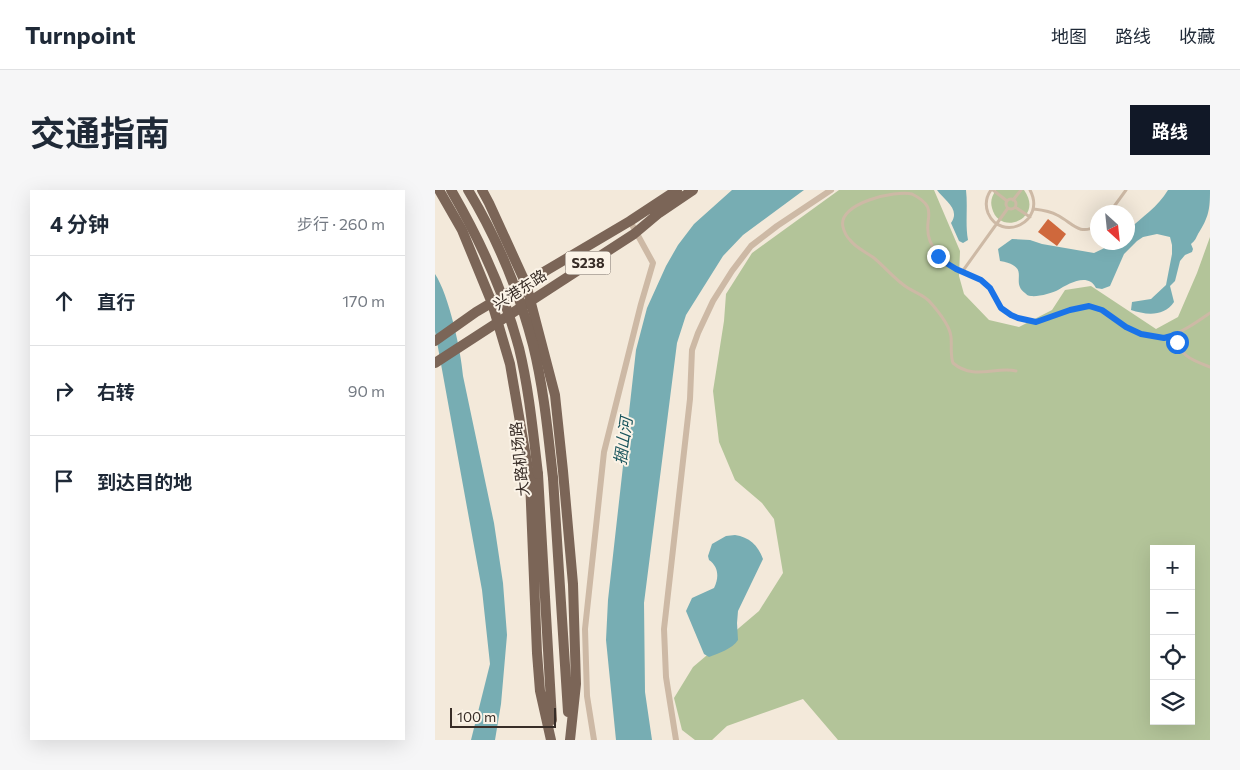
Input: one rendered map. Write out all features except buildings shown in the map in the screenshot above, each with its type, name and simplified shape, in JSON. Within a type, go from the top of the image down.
[{"type":"main road","points":[[439,190],[462,230],[499,322],[511,364],[529,480],[540,691],[552,740]]},
{"type":"main road","name":"大路机场路","points":[[451,190],[482,247],[511,323],[525,380],[538,474],[552,740]]},
{"type":"main road","name":"大路机场路","points":[[468,190],[494,235],[522,309],[540,378],[553,478],[570,740]]},
{"type":"main road","points":[[482,190],[526,284],[555,395],[573,584],[576,684],[570,740]]},
{"type":"main road","name":"兴港东路","points":[[435,341],[477,312],[631,221],[677,190]]},
{"type":"main road","name":"兴港东路","points":[[435,363],[636,232],[659,213],[693,190]]},
{"type":"street","points":[[676,740],[666,677],[664,629],[690,399],[692,350],[713,300],[751,246],[831,190]]},
{"type":"street","points":[[594,740],[587,696],[585,629],[604,452],[653,263],[631,221]]},
{"type":"lane","points":[[1021,190],[1013,200],[1007,201],[992,190],[986,200],[989,216],[996,223],[1008,228],[1023,224],[1030,217],[1033,209],[1033,196],[1030,190]]},
{"type":"lane","points":[[1115,205],[1126,190]]},
{"type":"lane","points":[[1017,371],[976,372],[957,367],[953,363],[951,332],[925,296],[907,288],[878,261],[850,241],[843,227],[843,220],[850,208],[866,200],[887,194],[902,191],[914,195],[928,207],[930,213],[926,228],[933,249],[943,261],[987,284],[1005,312],[1026,320],[1036,322],[1075,308],[1089,306],[1102,310],[1126,327],[1141,334],[1164,338],[1175,335],[1210,313]]},
{"type":"lane","points":[[1013,200],[1016,204],[1015,207]]},
{"type":"lane","points":[[1007,201],[1008,208]]},
{"type":"lane","points":[[1008,208],[1012,209],[1015,207],[1030,217]]},
{"type":"lane","points":[[962,272],[1008,208]]},
{"type":"lane","points":[[1033,209],[1056,214],[1075,228],[1090,229]]},
{"type":"lane","points":[[1175,335],[1183,354],[1189,359],[1210,367]]},
{"type":"green space","points":[[839,190],[934,190],[960,251],[959,276],[964,294],[989,320],[1019,327],[1052,310],[1065,290],[1091,286],[1156,329],[1178,317],[1210,237],[1210,740],[838,740],[803,699],[727,726],[712,740],[695,740],[682,730],[674,698],[693,667],[759,611],[783,573],[774,519],[762,503],[735,480],[719,442],[713,391],[724,321],[726,294],[752,253]]},
{"type":"green space","points":[[996,190],[1024,190],[1029,200],[1029,209],[1025,216],[1019,221],[1011,223],[1003,222],[996,217],[991,203],[992,196]]},
{"type":"water","points":[[732,190],[804,190],[743,235],[723,256],[686,315],[677,343],[644,603],[645,692],[652,740],[616,740],[606,640],[608,600],[636,350],[647,308],[678,245],[694,224]]},
{"type":"water","points":[[937,190],[966,190],[968,240],[963,243],[959,241],[951,223],[954,218],[953,209]]},
{"type":"water","points":[[1168,190],[1210,190],[1209,208],[1205,223],[1191,244],[1192,252],[1185,255],[1180,261],[1175,281],[1170,286],[1174,302],[1165,310],[1149,314],[1131,310],[1132,302],[1151,299],[1166,285],[1172,245],[1170,237],[1157,234],[1143,237],[1135,243],[1135,224],[1155,207]]},
{"type":"water","points":[[1012,239],[1030,240],[1042,244],[1094,253],[1100,250],[1128,250],[1124,254],[1110,286],[1102,289],[1096,288],[1092,283],[1083,280],[1056,291],[1029,296],[1019,284],[1019,275],[1016,267],[1000,261],[998,249]]},
{"type":"water","points":[[435,274],[445,295],[457,338],[463,376],[494,523],[503,583],[507,635],[501,704],[495,740],[471,740],[490,664],[482,590],[435,331]]},
{"type":"water","points":[[735,535],[752,542],[763,559],[738,611],[738,640],[729,648],[709,657],[704,654],[686,611],[692,598],[714,588],[716,584],[716,569],[708,556],[712,544],[726,536]]},
{"type":"route","points":[[938,256],[956,269],[974,276],[987,284],[1001,308],[1011,315],[1036,322],[1080,306],[1089,306],[1102,310],[1126,327],[1141,334],[1164,338],[1175,335],[1177,342]]},
{"type":"water label","name":"捆山河","points":[[623,441]]}]
